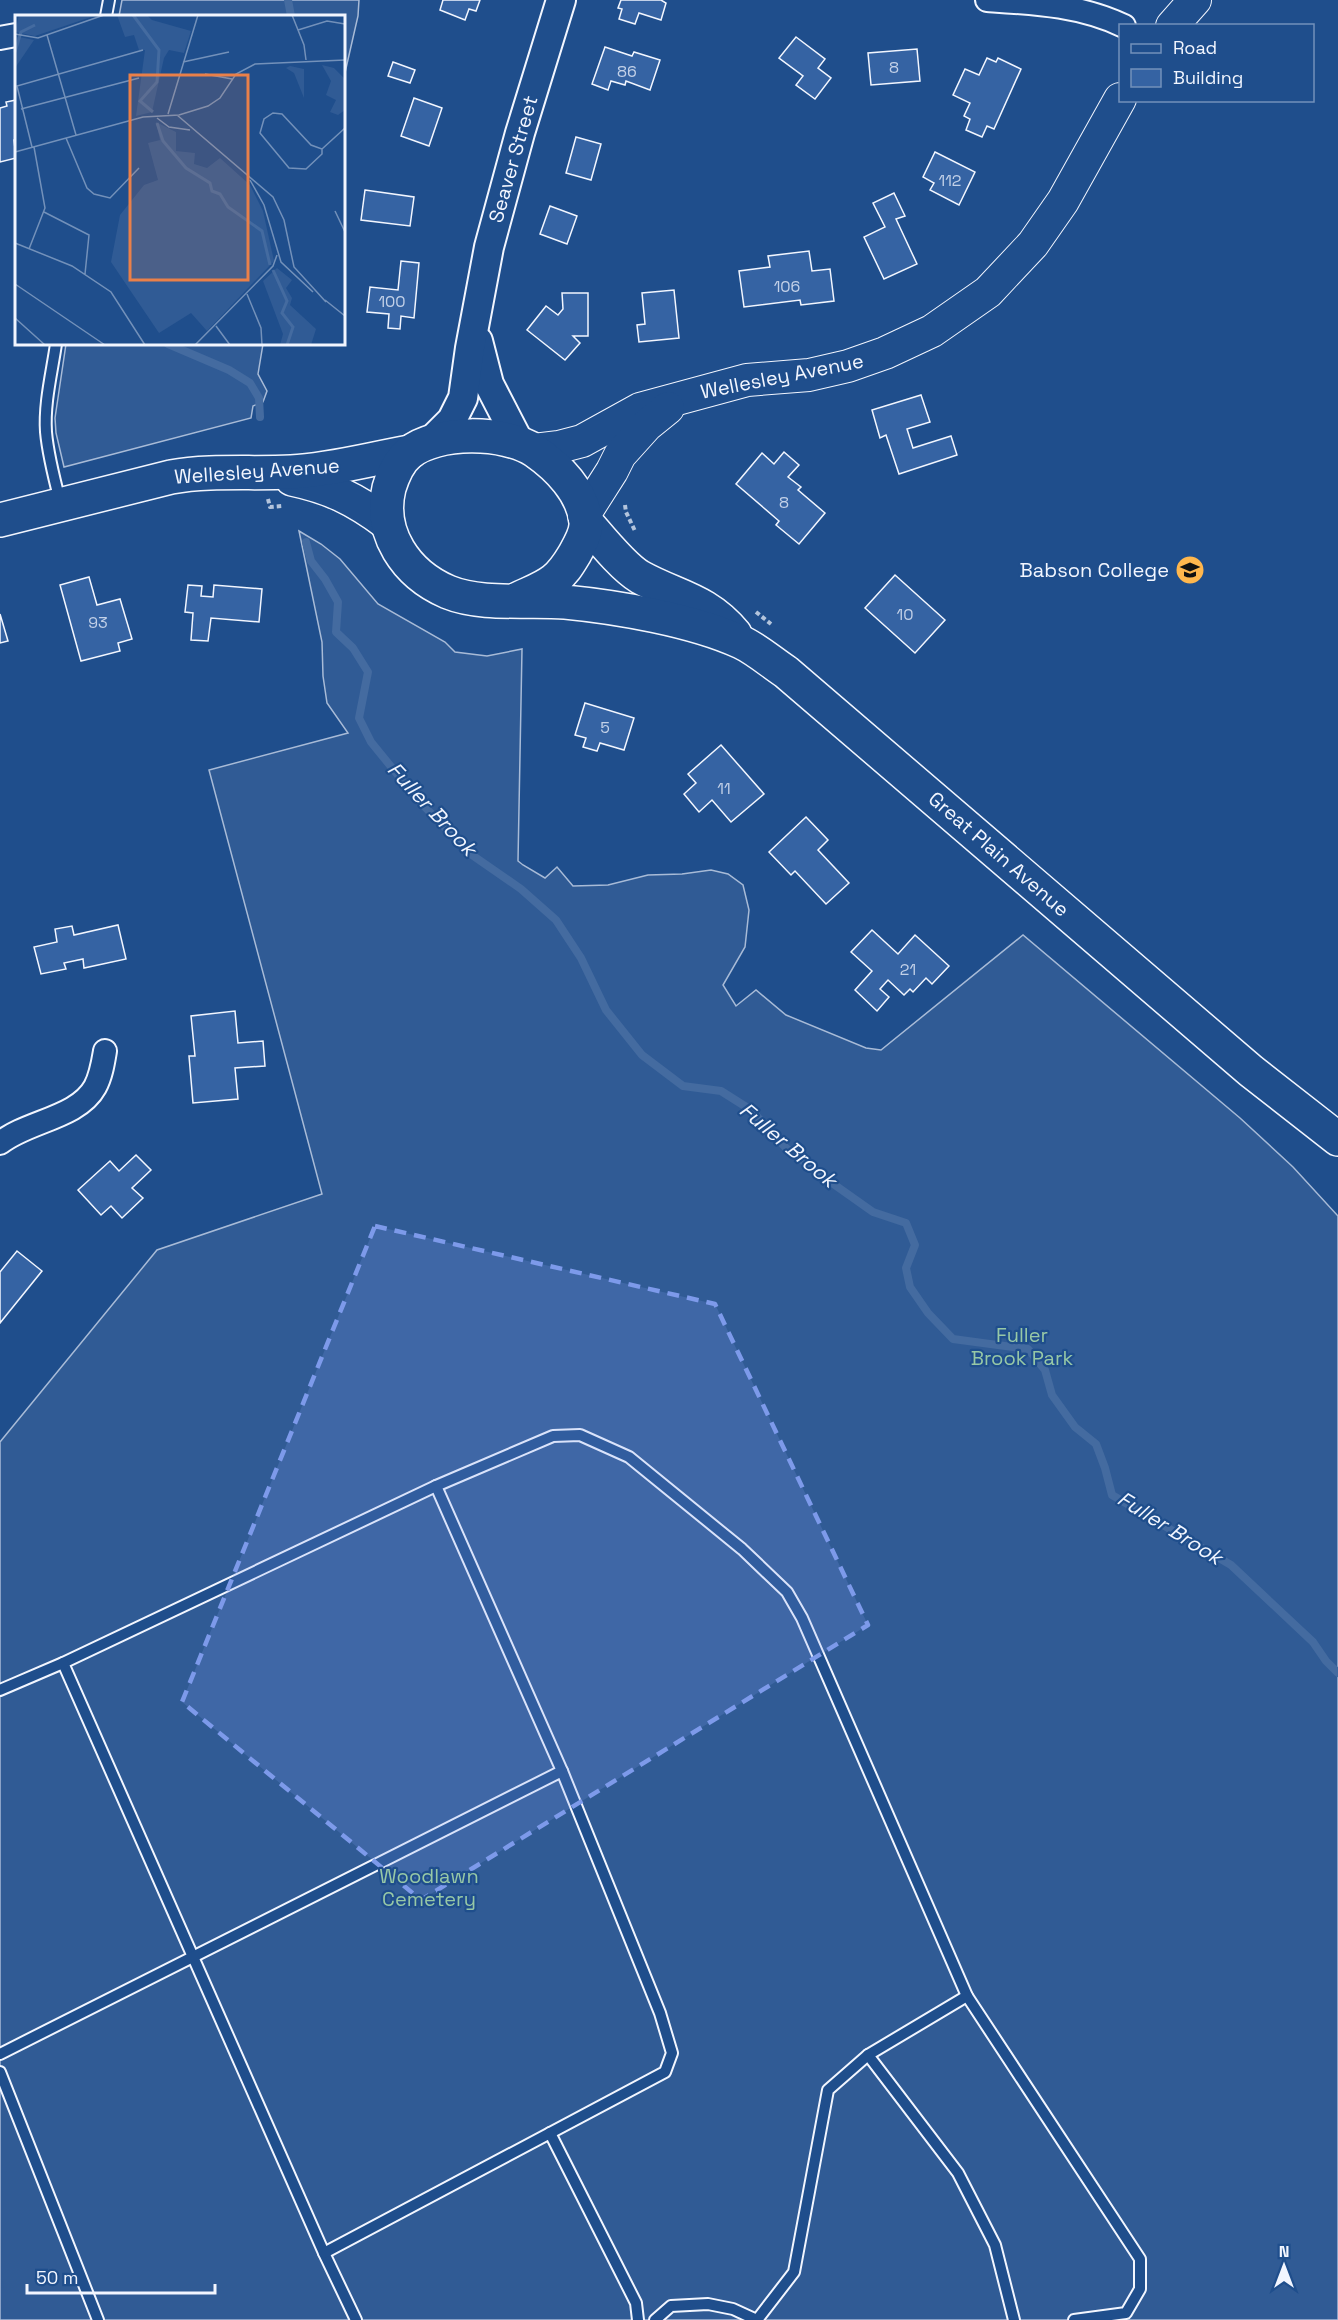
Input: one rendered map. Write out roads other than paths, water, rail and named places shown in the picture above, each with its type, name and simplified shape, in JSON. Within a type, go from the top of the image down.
[{"type":"main road","points":[[1174,24],[1195,0]]},
{"type":"main road","name":"Wellesley Avenue","points":[[527,447],[559,447],[582,441],[640,409],[747,380],[808,375],[848,366],[917,339],[962,312],[999,281],[1043,230],[1063,201],[1119,101]]},
{"type":"main road","name":"Wellesley Avenue","points":[[585,519],[620,454],[640,431],[683,396]]},
{"type":"main road","points":[[449,436],[505,439],[527,447],[565,479],[578,494],[585,519],[582,540],[562,572],[549,584],[514,601],[485,600],[449,593],[423,579],[400,555],[387,523],[386,505],[394,472],[420,448],[449,436]]},
{"type":"main road","name":"Wellesley Avenue","points":[[0,520],[185,475],[325,468],[420,448]]},
{"type":"main road","points":[[261,472],[330,488],[357,502],[387,523]]},
{"type":"main road","name":"Great Plain Avenue","points":[[585,519],[637,575],[694,600],[722,618],[742,642],[786,672],[1251,1071],[1338,1139]]},
{"type":"main road","name":"Great Plain Avenue","points":[[514,601],[564,602],[633,612],[692,626],[742,642]]},
{"type":"main road","name":"Great Plain Avenue","points":[[1251,1071],[1338,1159]]},
{"type":"street","name":"Seaver Street","points":[[420,448],[452,420],[463,398],[470,348],[495,219],[561,0]]},
{"type":"street","points":[[987,0],[1059,6],[1096,14],[1119,24]]},
{"type":"street","points":[[0,38],[15,35]]},
{"type":"street","name":"Seaver Street","points":[[476,320],[479,347],[489,384],[527,447]]},
{"type":"street","points":[[0,1143],[20,1131],[68,1110],[88,1097],[99,1077],[105,1051]]},
{"type":"lane","points":[[106,15],[109,0]]},
{"type":"lane","points":[[56,345],[47,404],[46,431],[52,470],[61,504]]},
{"type":"lane","points":[[0,1690],[63,1663],[436,1485],[553,1436],[580,1435],[629,1457],[742,1549],[788,1592],[802,1618],[967,1996],[1140,2259],[1140,2289],[1126,2313],[1074,2320]]},
{"type":"lane","points":[[324,2253],[665,2072],[672,2053],[660,2013],[562,1772],[436,1485]]},
{"type":"lane","points":[[63,1663],[324,2253],[356,2320]]},
{"type":"lane","points":[[0,2054],[562,1772]]},
{"type":"lane","points":[[655,2320],[671,2306],[708,2304],[733,2309],[757,2320],[794,2272],[828,2090],[867,2055],[967,1996]]},
{"type":"lane","points":[[867,2055],[958,2173],[994,2245],[1014,2320]]},
{"type":"lane","points":[[0,2072],[98,2320]]},
{"type":"lane","points":[[550,2133],[636,2302],[638,2320]]},
{"type":"waterway","name":"Fuller Brook","points":[[288,0],[291,15]]},
{"type":"waterway","name":"Fuller Brook","points":[[170,345],[229,370],[250,383],[259,398],[260,417]]},
{"type":"waterway","name":"Fuller Brook","points":[[306,542],[311,561],[338,602],[336,632],[353,648],[368,672],[359,718],[371,742],[419,801],[472,855],[521,889],[556,920],[581,958],[606,1010],[642,1055],[683,1086],[721,1091],[751,1110],[786,1148],[832,1183],[873,1212],[906,1223],[915,1245],[906,1268],[910,1287],[928,1313],[953,1339],[1028,1349],[1045,1370],[1052,1395],[1075,1427],[1096,1444],[1112,1495],[1231,1565],[1313,1642],[1326,1661],[1338,1673]]},
{"type":"place","name":"Babson College","points":[[1190,570]]},
{"type":"park label","name":"Fuller Brook Park","points":[[1022,1346]]},
{"type":"park label","name":"Woodlawn Cemetery","points":[[429,1888]]}]
